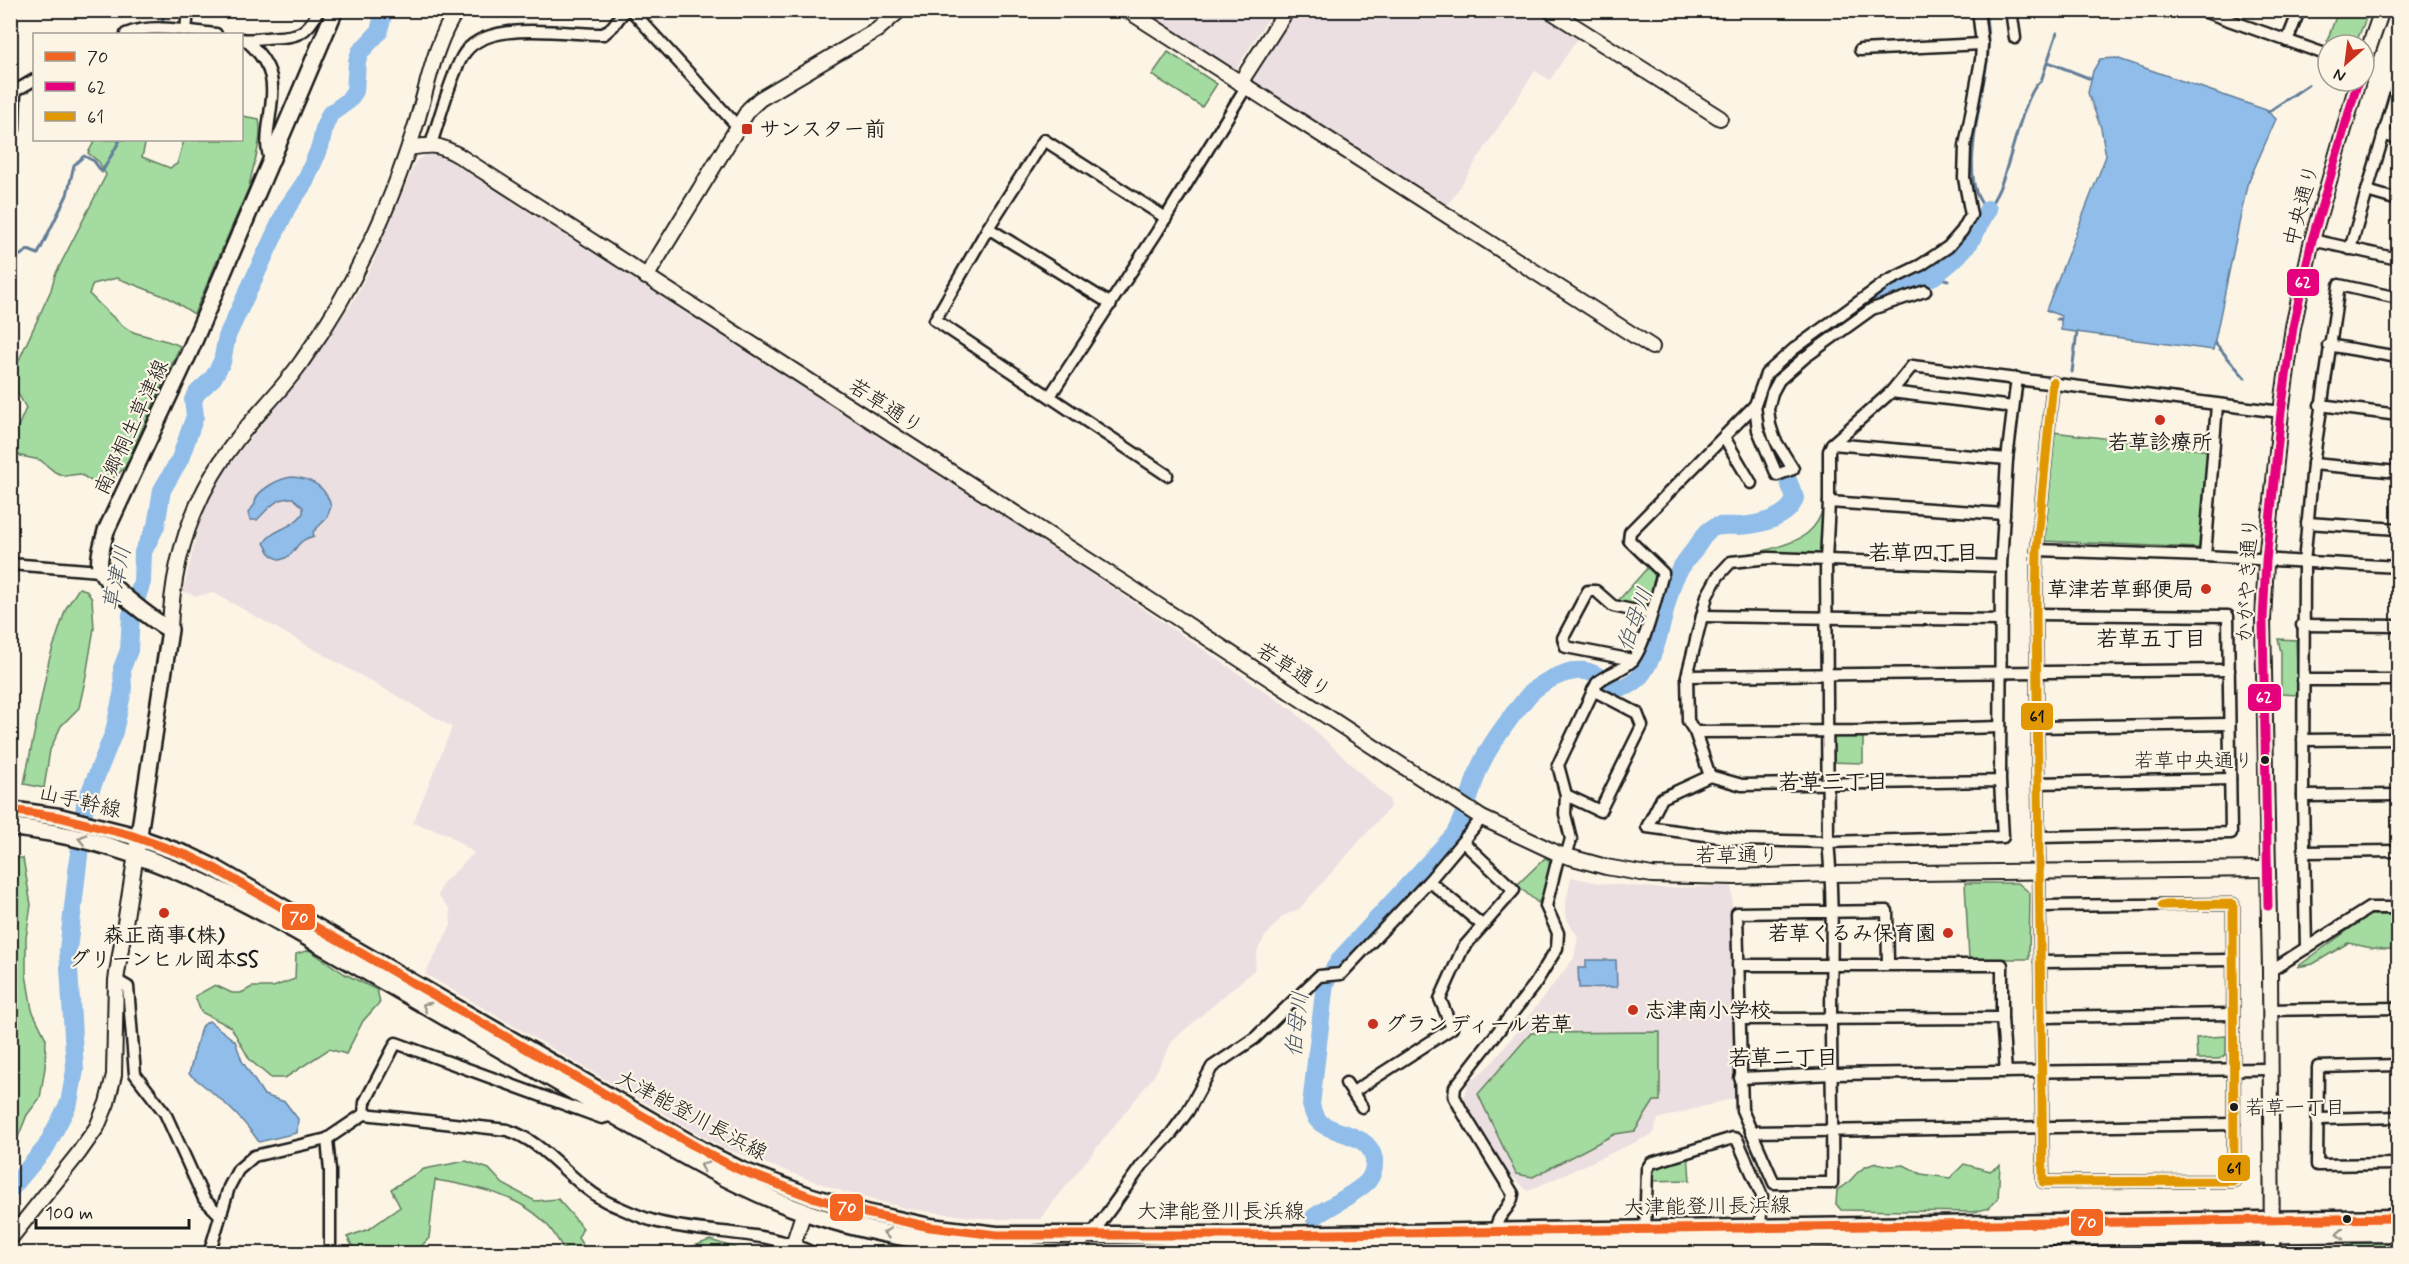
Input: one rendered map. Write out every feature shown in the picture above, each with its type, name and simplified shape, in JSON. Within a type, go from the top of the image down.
[{"type":"main road","name":"南郷桐生草津線","points":[[100,571],[100,554],[106,531],[189,352],[335,10]]},
{"type":"main road","points":[[100,571],[154,621],[170,630],[137,846]]},
{"type":"main road","name":"山手幹線","points":[[10,810],[137,846]]},
{"type":"main road","name":"山手幹線","points":[[10,826],[58,825]]},
{"type":"main road","name":"大津能登川長浜線","points":[[137,846],[169,866],[245,901],[698,1164],[804,1211],[865,1228],[940,1243],[1000,1250],[1068,1253],[1499,1244],[1760,1228],[2272,1227],[2398,1233]]},
{"type":"main road","name":"大津能登川長浜線","points":[[137,846],[189,856],[234,879],[552,1065],[740,1170],[866,1214],[930,1227],[997,1235],[1093,1233],[1263,1235],[1499,1244]]},
{"type":"main road","name":"大津能登川長浜線","points":[[1645,1235],[2272,1227],[2398,1218]]},
{"type":"street","points":[[186,31],[188,10]]},
{"type":"street","points":[[244,40],[293,36],[304,32],[311,26],[319,10]]},
{"type":"street","points":[[170,630],[178,564],[197,502],[216,468],[239,436],[303,361],[350,283],[369,247],[409,148],[442,37],[457,10]]},
{"type":"street","points":[[409,148],[431,144],[462,57],[476,43],[514,30],[604,34],[625,10]]},
{"type":"street","points":[[631,10],[739,128]]},
{"type":"street","points":[[646,277],[749,110],[760,99],[877,30],[900,10]]},
{"type":"street","points":[[1127,10],[1652,347]]},
{"type":"street","points":[[1050,396],[1166,218],[1287,10]]},
{"type":"street","points":[[1549,10],[1720,118]]},
{"type":"street","points":[[1499,1244],[1498,1218],[1512,1204],[1513,1194],[1463,1113],[1454,1096],[1455,1087],[1534,984],[1557,948],[1558,933],[1546,906],[1562,855],[1572,839],[1565,814],[1566,795],[1558,765],[1598,683],[1634,660],[1663,573],[1629,540],[1630,532],[1755,405],[1766,374],[1794,350],[1886,282],[1921,265],[1948,247],[1962,231],[1971,215],[1964,178],[1965,146],[1978,79],[1982,44],[1978,10]]},
{"type":"street","points":[[2011,10],[2015,38]]},
{"type":"street","points":[[2200,10],[2316,51]]},
{"type":"street","points":[[2374,33],[2382,10]]},
{"type":"street","points":[[2287,41],[2298,11]]},
{"type":"street","points":[[128,33],[152,29],[206,33]]},
{"type":"street","points":[[244,40],[266,63],[273,83],[266,150],[271,162]]},
{"type":"street","points":[[1860,50],[1982,44]]},
{"type":"street","points":[[10,138],[14,129],[13,90],[33,80]]},
{"type":"street","points":[[2350,249],[2398,86]]},
{"type":"street","name":"中央通り","points":[[2281,412],[2293,327],[2312,240],[2355,93]]},
{"type":"street","points":[[2383,134],[2398,139]]},
{"type":"street","points":[[1166,218],[1044,140],[988,228],[935,320],[1167,475]]},
{"type":"street","name":"若草通り","points":[[431,144],[441,146],[458,155],[1133,589],[1472,811],[1562,855],[1606,867],[1652,875],[1735,877],[2267,869]]},
{"type":"street","points":[[2367,192],[2398,200]]},
{"type":"street","points":[[988,228],[1111,304]]},
{"type":"street","points":[[2312,240],[2398,259]]},
{"type":"street","points":[[2306,948],[2302,625],[2304,563],[2313,464],[2328,345],[2339,285],[2398,298]]},
{"type":"street","points":[[1755,405],[1758,430],[1776,476],[1793,469],[1775,440],[1768,409],[1772,393],[1779,380],[1804,358],[1872,309],[1925,291]]},
{"type":"street","points":[[2328,345],[2398,357]]},
{"type":"street","points":[[1888,963],[1887,911],[1830,912],[1737,913],[1742,1110],[1774,1183],[1832,1184],[1833,965],[1830,912],[1831,874],[1828,842],[1826,560],[1830,502],[1829,451],[1832,444],[1891,392],[1912,366],[2281,412]]},
{"type":"street","points":[[2000,781],[1742,785],[1710,776],[1662,798],[1647,826],[1742,840],[1828,842],[2003,837],[2000,781],[2001,566],[2007,459],[2017,378]]},
{"type":"street","points":[[2040,906],[2233,904],[2234,1181],[2043,1182],[2036,614],[2037,550],[2053,382]]},
{"type":"street","points":[[1891,392],[2013,406]]},
{"type":"street","points":[[2205,556],[2217,405]]},
{"type":"street","points":[[2320,405],[2398,415]]},
{"type":"street","name":"かがやき通り","points":[[2272,1254],[2270,971],[2263,620],[2266,561],[2281,412]]},
{"type":"street","points":[[1724,438],[1751,483]]},
{"type":"street","points":[[1832,444],[2007,459]]},
{"type":"street","points":[[2313,464],[2398,472]]},
{"type":"street","points":[[1830,502],[2004,514]]},
{"type":"street","points":[[2307,523],[2398,529]]},
{"type":"street","points":[[2037,550],[2205,556],[2398,567]]},
{"type":"street","points":[[1710,776],[1695,732],[1688,721],[1687,676],[1707,596],[1718,576],[1731,562],[1769,558],[2001,566]]},
{"type":"street","points":[[10,564],[100,571]]},
{"type":"street","points":[[1634,660],[1566,646],[1563,638],[1588,591],[1596,591],[1612,606],[1651,614]]},
{"type":"street","points":[[2036,614],[2228,616],[2231,833],[2038,837]]},
{"type":"street","points":[[1702,616],[2001,620]]},
{"type":"street","points":[[2302,625],[2398,626]]},
{"type":"street","points":[[1687,676],[2229,669]]},
{"type":"street","points":[[2303,680],[2398,680]]},
{"type":"street","points":[[1566,795],[1600,811],[1641,726],[1637,713],[1598,683]]},
{"type":"street","points":[[2036,727],[2229,724]]},
{"type":"street","points":[[1695,732],[2000,727]]},
{"type":"street","points":[[2303,740],[2398,739]]},
{"type":"street","points":[[2038,783],[2230,779]]},
{"type":"street","points":[[2303,796],[2398,795]]},
{"type":"street","points":[[1068,1253],[1093,1233],[1142,1164],[1170,1134],[1188,1110],[1212,1067],[1255,1038],[1319,976],[1341,974],[1463,842],[1472,811]]},
{"type":"street","points":[[1353,1092],[1452,1028],[1440,999],[1463,948],[1514,888],[1463,842]]},
{"type":"street","points":[[10,1239],[97,1127],[114,1075],[116,980],[137,846]]},
{"type":"street","points":[[2305,852],[2398,851]]},
{"type":"street","points":[[1429,881],[1482,926]]},
{"type":"street","points":[[2270,971],[2368,908],[2398,908]]},
{"type":"street","points":[[2040,962],[2232,960]]},
{"type":"street","points":[[1738,965],[1888,963],[2002,965],[2002,1018],[2006,1071]]},
{"type":"street","points":[[116,980],[128,987],[135,1074],[165,1113],[204,1199],[220,1215]]},
{"type":"street","points":[[2270,1010],[2398,1008]]},
{"type":"street","points":[[2041,1017],[2232,1014]]},
{"type":"street","points":[[1740,1019],[2002,1018]]},
{"type":"street","points":[[364,1114],[365,1102],[396,1043],[602,1118],[613,1114]]},
{"type":"street","points":[[2398,1065],[2318,1067],[2317,1165],[2398,1164]]},
{"type":"street","points":[[1740,1078],[2006,1071],[2270,1069]]},
{"type":"street","points":[[1346,1083],[1362,1107]]},
{"type":"street","points":[[209,1254],[220,1215],[238,1170],[254,1156],[327,1139],[364,1114],[507,1130],[523,1135],[594,1194],[637,1215],[655,1221],[763,1237],[815,1254]]},
{"type":"street","points":[[2319,1119],[2398,1117]]},
{"type":"street","points":[[1750,1132],[2234,1124]]},
{"type":"street","points":[[1645,1235],[1647,1169],[1651,1163],[1733,1138],[1737,1139],[1762,1196],[1760,1228]]},
{"type":"street","points":[[327,1139],[330,1171],[330,1254]]},
{"type":"street","points":[[793,1245],[804,1211]]},
{"type":"shaded area","points":[[1144,11],[1273,11],[1236,69]]},
{"type":"shaded area","points":[[1295,11],[1536,11],[1578,38],[1550,80],[1535,71],[1446,208],[1250,81]]},
{"type":"shaded area","points":[[428,153],[440,155],[1083,568],[1294,711],[1389,799],[1391,806],[1299,909],[1283,916],[1265,937],[1258,949],[1254,970],[1173,1040],[1154,1076],[1040,1219],[988,1219],[909,1209],[844,1192],[723,1148],[425,974],[451,925],[450,909],[438,896],[442,884],[474,853],[447,834],[413,823],[452,727],[214,593],[197,596],[183,592],[200,520],[214,486],[300,378],[352,303],[371,267],[416,161]]},
{"type":"shaded area","name":"志津南小学校","points":[[1571,877],[1599,883],[1656,888],[1732,886],[1734,1098],[1658,1119],[1653,1134],[1528,1191],[1505,1170],[1465,1103],[1464,1095],[1468,1084],[1493,1062],[1574,958],[1578,937],[1566,918],[1565,907]]},
{"type":"shaded area","points":[[2095,1248],[2104,1253],[1958,1253],[1962,1250]]},
{"type":"green space","points":[[2338,11],[2369,11],[2360,33],[2330,33]]},
{"type":"green space","points":[[1168,52],[1217,84],[1202,107],[1152,75]]},
{"type":"green space","points":[[243,116],[259,119],[259,145],[249,187],[194,314],[169,298],[117,278],[93,284],[89,294],[126,328],[180,346],[125,467],[113,479],[96,484],[80,474],[64,476],[40,460],[21,456],[11,449],[11,443],[26,408],[13,384],[13,373],[51,290],[55,275],[106,175],[99,162],[88,153],[94,141],[146,141],[142,157],[170,168],[177,164],[184,141],[243,141]]},
{"type":"green space","points":[[2053,432],[2209,451],[2200,548],[2043,541]]},
{"type":"green space","points":[[1821,514],[1824,515],[1822,549],[1819,553],[1764,554],[1763,551],[1797,540],[1805,535],[1817,523]]},
{"type":"green space","points":[[1649,566],[1655,579],[1649,602],[1641,607],[1617,602]]},
{"type":"green space","points":[[79,588],[86,590],[92,599],[94,628],[79,708],[61,726],[50,750],[44,788],[24,784],[49,660],[66,608]]},
{"type":"green space","points":[[2278,639],[2296,640],[2298,695],[2281,694],[2281,652]]},
{"type":"green space","points":[[1829,731],[1863,731],[1863,763],[1828,762]]},
{"type":"green space","points":[[11,858],[23,858],[31,905],[26,938],[26,974],[32,1010],[46,1039],[45,1068],[40,1098],[27,1115],[16,1142],[11,1148]]},
{"type":"green space","points":[[1545,858],[1549,860],[1548,876],[1538,903],[1517,885]]},
{"type":"green space","points":[[1965,883],[2018,883],[2030,893],[2029,959],[1969,959]]},
{"type":"green space","points":[[2369,915],[2398,915],[2398,950],[2348,943],[2313,964],[2297,967]]},
{"type":"green space","points":[[309,950],[345,974],[377,990],[380,1002],[363,1021],[346,1054],[329,1049],[285,1078],[271,1078],[250,1060],[231,1027],[201,1012],[195,996],[215,985],[232,993],[241,993],[252,987],[273,987],[295,979],[296,954]]},
{"type":"green space","points":[[1660,1032],[1660,1101],[1654,1101],[1635,1131],[1615,1134],[1533,1177],[1516,1174],[1478,1094],[1531,1033]]},
{"type":"green space","points":[[2226,1036],[2226,1054],[2219,1059],[2197,1059],[2196,1038]]},
{"type":"green space","points":[[1688,1154],[1690,1180],[1651,1181],[1652,1170],[1656,1165]]},
{"type":"green space","points":[[466,1161],[489,1169],[503,1184],[535,1201],[558,1199],[583,1228],[578,1238],[588,1253],[568,1253],[538,1216],[511,1200],[481,1189],[435,1180],[429,1238],[415,1253],[356,1252],[347,1237],[369,1229],[400,1207],[391,1189],[424,1169]]},
{"type":"green space","points":[[1877,1163],[1891,1166],[1904,1165],[1921,1174],[1950,1178],[1964,1164],[1990,1171],[2000,1165],[1998,1199],[1989,1208],[1974,1212],[1841,1210],[1836,1204],[1837,1190],[1862,1169]]},
{"type":"green space","points":[[710,1240],[736,1248],[737,1253],[675,1253]]},
{"type":"green space","points":[[2398,1240],[2398,1253],[2348,1253],[2347,1242]]},
{"type":"green space","points":[[1780,1247],[1812,1247],[1835,1251],[1877,1250],[1880,1253],[1763,1254]]},
{"type":"water","points":[[2116,58],[2266,110],[2276,119],[2247,185],[2213,350],[2061,330],[2061,316],[2046,310],[2106,156],[2101,128],[2088,93],[2093,71],[2100,59]]},
{"type":"water","points":[[292,477],[306,479],[317,485],[326,494],[331,507],[326,519],[313,532],[314,536],[302,542],[290,555],[280,560],[271,555],[264,543],[272,535],[299,518],[303,513],[303,507],[293,498],[287,498],[273,504],[257,520],[250,520],[248,513],[263,490]]},
{"type":"water","points":[[1586,960],[1616,960],[1617,987],[1579,988],[1578,968],[1586,968]]},
{"type":"water","points":[[209,1021],[235,1041],[242,1061],[264,1095],[285,1102],[298,1119],[297,1133],[259,1142],[236,1114],[189,1074],[201,1027]]},
{"type":"waterway","points":[[161,33],[164,10]]},
{"type":"waterway","name":"草津川","points":[[10,1190],[46,1147],[69,1103],[75,1070],[68,950],[85,804],[114,732],[123,690],[122,668],[129,650],[131,615],[142,582],[143,552],[156,526],[162,490],[180,459],[195,416],[193,400],[213,378],[222,362],[227,336],[287,208],[305,182],[320,147],[330,114],[348,101],[355,91],[357,61],[360,52],[379,32],[384,10]]},
{"type":"waterway","points":[[1986,10],[1988,52],[1974,135],[1973,180],[1978,197],[1988,209],[2000,187],[2029,98],[2041,81],[2057,33]]},
{"type":"waterway","points":[[2048,62],[2091,79]]},
{"type":"waterway","points":[[2268,112],[2308,85]]},
{"type":"waterway","points":[[10,262],[28,250],[38,254],[67,195],[74,165],[84,156],[94,161],[102,172],[119,141]]},
{"type":"waterway","name":"伯母川","points":[[1856,316],[1875,302],[1934,276],[1955,259],[1970,242],[1988,209]]},
{"type":"waterway","points":[[1934,276],[1948,280]]},
{"type":"waterway","points":[[2072,372],[2077,332]]},
{"type":"waterway","points":[[2215,343],[2245,378]]},
{"type":"waterway","name":"伯母川","points":[[1771,389],[1790,362],[1816,344]]},
{"type":"waterway","name":"伯母川","points":[[1314,1217],[1363,1186],[1371,1176],[1374,1165],[1371,1151],[1366,1145],[1352,1136],[1322,1124],[1316,1118],[1311,1105],[1325,983],[1341,958],[1454,835],[1485,755],[1532,691],[1552,678],[1579,671],[1592,673],[1618,687],[1625,687],[1633,683],[1641,675],[1653,654],[1676,576],[1707,532],[1717,526],[1738,526],[1771,520],[1792,505],[1795,498],[1767,427]]},
{"type":"transit line","name":"62","points":[[2268,906],[2263,620],[2266,561],[2281,412],[2293,327],[2312,240],[2355,93]]},
{"type":"transit line","name":"61","points":[[2053,382],[2037,550],[2036,614],[2043,1182],[2234,1181],[2233,904],[2162,905]]},
{"type":"transit line","name":"70","points":[[10,810],[59,817],[130,835],[189,856],[214,868],[712,1156],[740,1170],[809,1196],[866,1213],[930,1227],[997,1235],[1263,1235],[2398,1218]]},
{"type":"place","name":"サンスター前","points":[[747,129]]},
{"type":"place","name":"若草診療所","points":[[2160,420]]},
{"type":"place","name":"草津若草郵便局","points":[[2206,589]]},
{"type":"place","name":"若草中央通り","points":[[2265,760]]},
{"type":"place","name":"森正商事(株) グリーンヒル岡本SS","points":[[164,913]]},
{"type":"place","name":"若草くるみ保育園","points":[[1948,933]]},
{"type":"place","name":"志津南小学校","points":[[1633,1010]]},
{"type":"place","name":"グランディール若草","points":[[1373,1024]]},
{"type":"place","name":"若草一丁目","points":[[2234,1107]]},
{"type":"district","name":"若草四丁目","points":[[1923,552]]},
{"type":"district","name":"若草五丁目","points":[[2151,638]]},
{"type":"district","name":"若草三丁目","points":[[1833,781]]},
{"type":"district","name":"若草二丁目","points":[[1783,1057]]}]
